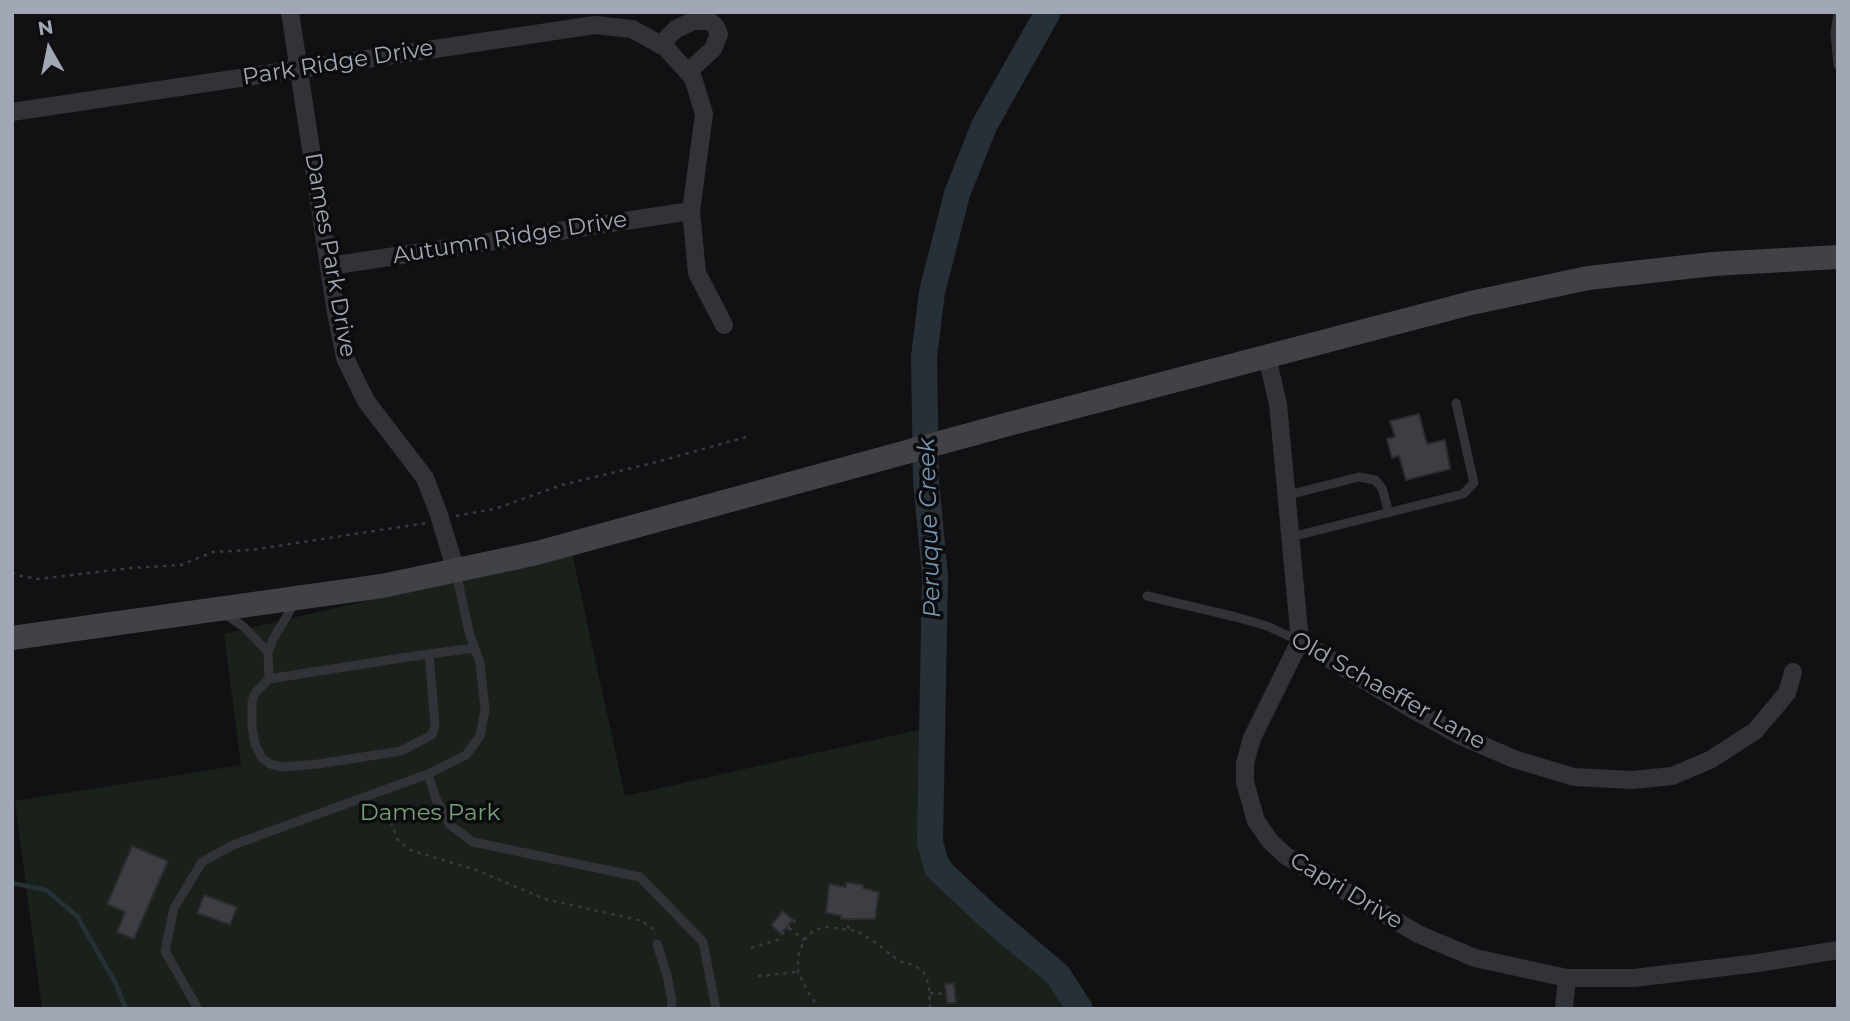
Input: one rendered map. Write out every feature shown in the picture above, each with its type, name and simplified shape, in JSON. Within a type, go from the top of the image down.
[{"type":"main road","points":[[12,638],[382,586],[537,553],[847,467],[1471,303],[1588,278],[1713,264],[1838,257]]},
{"type":"street","name":"Dames Park Drive","points":[[290,12],[343,347],[354,380],[366,401],[425,478],[441,519],[456,571]]},
{"type":"street","points":[[660,45],[676,29],[693,21],[710,21],[719,34],[713,49],[688,72]]},
{"type":"street","name":"Park Ridge Drive","points":[[12,112],[596,24],[632,29],[660,45],[693,78],[704,114],[691,211],[697,273],[724,325]]},
{"type":"street","name":"Autumn Ridge Drive","points":[[330,266],[691,211]]},
{"type":"street","points":[[1267,357],[1278,404],[1300,641]]},
{"type":"street","name":"Old Schaeffer Lane","points":[[1300,641],[1461,736],[1514,759],[1574,777],[1632,780],[1672,776],[1710,760],[1755,731],[1787,693],[1793,672]]},
{"type":"street","name":"Capri Drive","points":[[1300,641],[1252,738],[1245,763],[1245,782],[1256,821],[1270,841],[1286,856],[1418,934],[1475,958],[1567,978],[1634,978],[1838,950]]},
{"type":"street","points":[[1564,1009],[1567,978]]},
{"type":"lane","points":[[1838,12],[1835,33],[1838,65]]},
{"type":"lane","points":[[1291,537],[1463,494],[1474,482],[1456,404]]},
{"type":"lane","points":[[1287,495],[1359,477],[1375,480],[1382,488],[1389,513]]},
{"type":"lane","name":"Dames Park Drive","points":[[198,1009],[165,951],[174,908],[202,862],[233,845],[428,774],[466,755],[480,736],[485,710],[480,663],[456,571]]},
{"type":"lane","name":"Old Schaeffer Lane","points":[[1147,596],[1267,626],[1300,641]]},
{"type":"lane","points":[[269,679],[268,652],[298,599]]},
{"type":"lane","points":[[218,610],[244,627],[268,652]]},
{"type":"lane","points":[[429,654],[435,726],[432,735],[401,751],[387,754],[282,767],[270,764],[262,758],[255,744],[252,701],[256,692],[269,679],[429,654],[475,648]]},
{"type":"lane","points":[[428,774],[436,799],[450,825],[473,842],[640,877],[703,942],[716,1009]]},
{"type":"lane","points":[[657,944],[667,975],[671,1009]]},
{"type":"path","points":[[12,572],[38,579],[181,565],[213,552],[251,550],[419,525],[494,509],[562,485],[746,437]]},
{"type":"path","points":[[391,822],[398,840],[410,850],[476,870],[545,899],[642,921],[653,929],[657,944]]},
{"type":"path","points":[[848,929],[849,919]]},
{"type":"path","points":[[751,948],[777,940],[795,920]]},
{"type":"path","points":[[820,1009],[808,994],[798,972],[798,956],[804,940],[814,930],[827,927],[848,929],[874,942],[899,961],[916,966],[924,973],[930,993],[930,1009]]},
{"type":"path","points":[[789,928],[804,940]]},
{"type":"path","points":[[758,976],[798,972]]},
{"type":"path","points":[[930,993],[944,994]]},
{"type":"green space","name":"Dames Park","points":[[572,553],[625,796],[927,728],[934,836],[998,931],[1074,997],[1075,1009],[42,1009],[15,801],[241,765],[224,634]]},
{"type":"building","points":[[1419,414],[1427,444],[1445,440],[1450,469],[1406,480],[1399,456],[1392,458],[1387,439],[1395,437],[1390,421]]},
{"type":"building","points":[[132,846],[168,861],[134,939],[117,932],[125,912],[107,904]]},
{"type":"building","points":[[846,882],[879,892],[875,919],[841,919],[841,916],[826,913],[829,884],[846,887]]},
{"type":"building","points":[[204,895],[237,907],[230,925],[197,913]]},
{"type":"building","points":[[783,911],[793,920],[781,934],[771,925]]},
{"type":"building","points":[[954,983],[956,1003],[947,1003],[945,984]]},
{"type":"waterway","name":"Peruque Creek","points":[[1048,12],[984,126],[957,194],[932,292],[924,357],[926,481],[935,576],[930,842],[937,868],[1058,975],[1080,1009]]},
{"type":"waterway","points":[[12,883],[46,890],[77,916],[116,984],[126,1009]]}]
